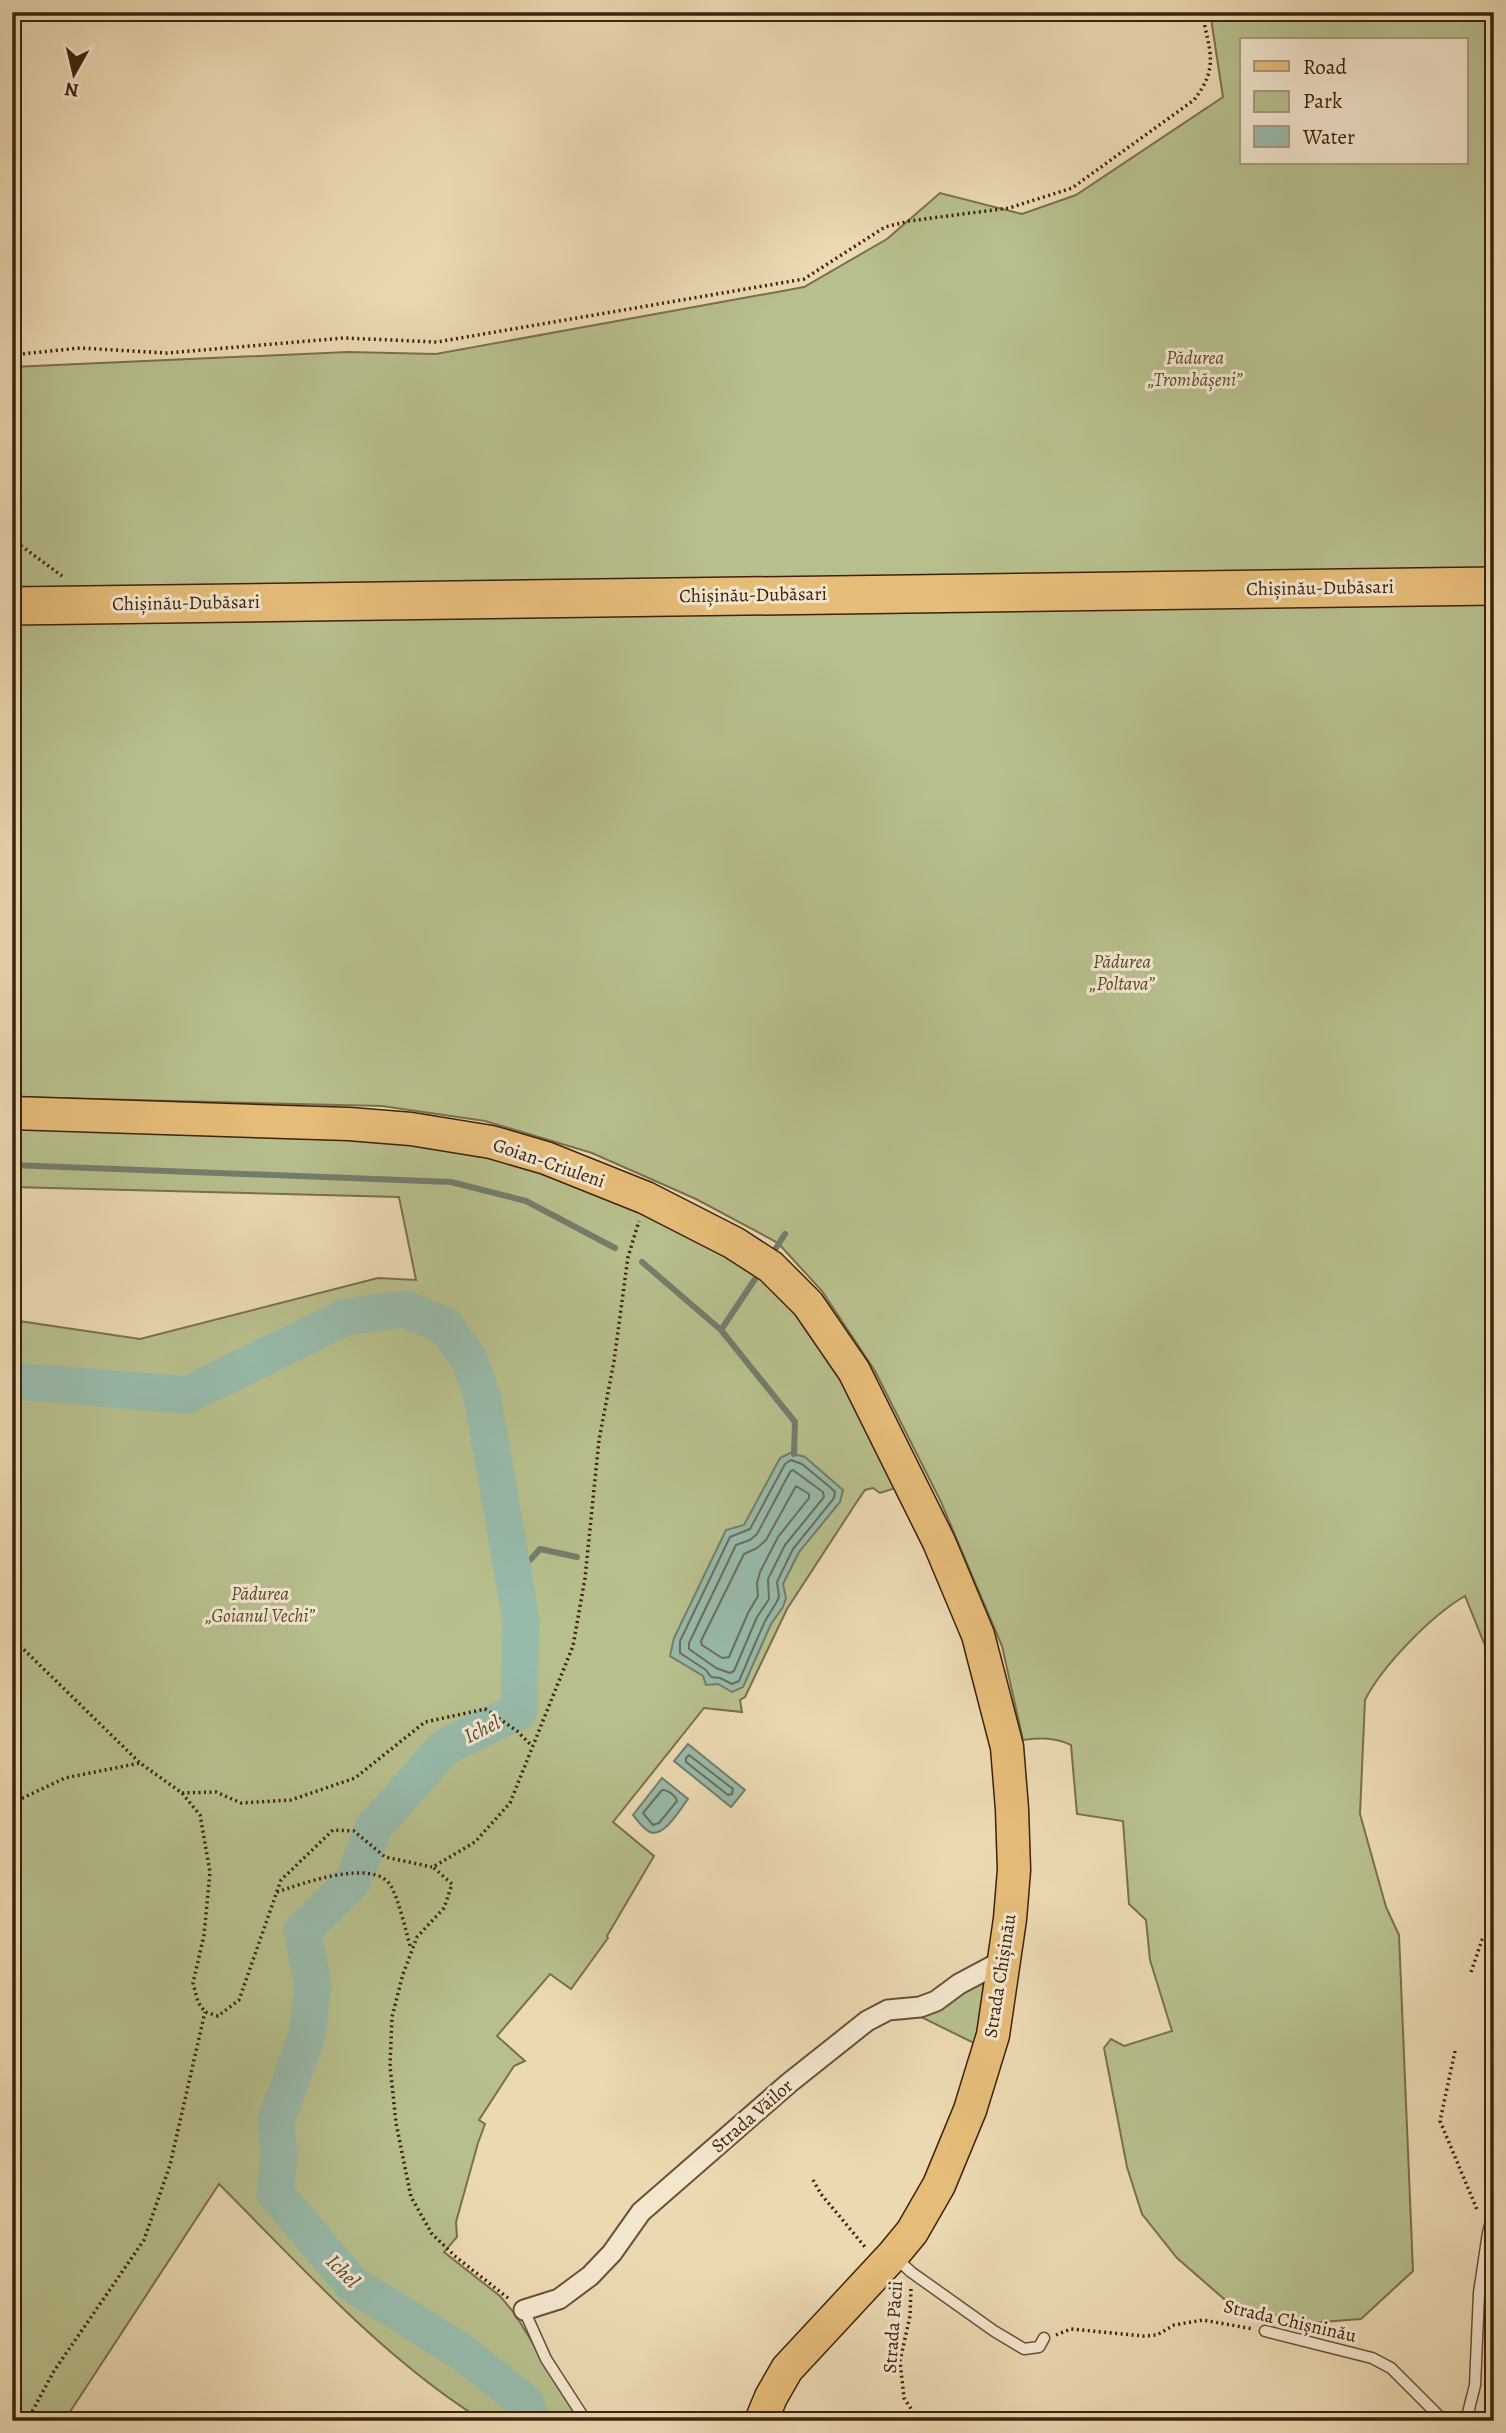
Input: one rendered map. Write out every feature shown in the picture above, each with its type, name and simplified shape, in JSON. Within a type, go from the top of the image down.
[{"type":"highway","name":"Chișinău-Dubăsari","points":[[12,606],[1494,586]]},
{"type":"main road","name":"Goian-Criuleni","points":[[12,1113],[349,1124],[411,1129],[491,1142],[547,1158],[646,1198],[734,1243],[771,1267],[808,1304],[854,1371],[908,1479]]},
{"type":"main road","name":"Strada Chișinău","points":[[761,2421],[787,2369],[897,2264],[928,2206],[970,2110],[993,2035],[1006,1959],[1014,1870],[1013,1809],[1007,1747],[978,1635],[939,1542],[908,1479]]},
{"type":"street","name":"Strada Văilor","points":[[524,2310],[559,2299],[590,2276],[612,2253],[641,2212],[789,2083],[867,2021],[888,2010],[920,2007],[936,2001],[959,1983],[1006,1959]]},
{"type":"lane","points":[[1466,2421],[1475,2385],[1479,2293],[1494,2210]]},
{"type":"lane","points":[[897,2264],[1024,2349],[1039,2347],[1044,2339]]},
{"type":"lane","points":[[524,2310],[547,2359],[586,2421]]},
{"type":"lane","name":"Strada Chișninău","points":[[1265,2331],[1372,2358],[1391,2368],[1444,2421]]},
{"type":"path","points":[[12,355],[80,348],[167,353],[344,338],[437,342],[804,279],[884,227],[909,221],[1009,208],[1072,188],[1194,100],[1206,84],[1212,66],[1202,12]]},
{"type":"path","points":[[12,540],[68,580]]},
{"type":"path","points":[[433,1867],[475,1842],[510,1803],[573,1647],[586,1578],[599,1440],[614,1361],[628,1256],[646,1198]]},
{"type":"path","points":[[12,1638],[140,1763],[182,1793],[201,1815],[210,1872],[204,1935],[193,1983],[198,2002],[205,2012],[218,2016],[239,2000],[281,1880],[332,1830],[355,1830],[385,1857],[433,1867],[452,1884],[444,1908],[417,1937],[403,1974],[393,2017],[390,2066],[396,2123],[411,2197],[432,2234],[456,2257],[524,2310]]},
{"type":"path","points":[[182,1793],[216,1792],[241,1802],[291,1800],[355,1779],[425,1722],[485,1709],[517,1731],[533,1746]]},
{"type":"path","points":[[12,1803],[65,1778],[140,1763]]},
{"type":"path","points":[[276,1892],[326,1876],[364,1873],[378,1876],[391,1884],[412,1951]]},
{"type":"path","points":[[1471,1972],[1482,1940],[1494,1930]]},
{"type":"path","points":[[27,2421],[54,2371],[144,2240],[170,2165],[205,2012]]},
{"type":"path","points":[[1455,2051],[1440,2121],[1488,2233]]},
{"type":"path","points":[[813,2180],[858,2242],[897,2264]]},
{"type":"path","name":"Strada Păcii","points":[[897,2264],[910,2316],[900,2361],[904,2399],[919,2421]]},
{"type":"path","name":"Strada Chișninău","points":[[1044,2339],[1071,2329],[1143,2336],[1203,2320],[1265,2331]]},
{"type":"green space","name":"Pădurea „Trombășeni”","points":[[1210,12],[1494,12],[1494,576],[12,596],[12,367],[348,352],[436,354],[804,287],[887,239],[940,193],[1022,214],[1076,195],[1223,97]]},
{"type":"green space","name":"Pădurea „Poltava”","points":[[1494,594],[1494,1668],[1465,1596],[1438,1615],[1409,1642],[1383,1672],[1365,1700],[1360,1814],[1386,1907],[1399,1935],[1413,2271],[1361,2319],[1309,2323],[1231,2305],[1177,2258],[1142,2214],[1127,2167],[1104,2048],[1111,2039],[1124,2046],[1172,2031],[1150,1960],[1146,1920],[1129,1904],[1123,1821],[1077,1814],[1071,1745],[1047,1739],[1023,1740],[1002,1646],[941,1502],[875,1371],[822,1291],[778,1243],[696,1199],[592,1153],[485,1121],[382,1106],[12,1097],[12,622]]},
{"type":"green space","name":"Pădurea „Goianul Vechi”","points":[[12,1123],[307,1131],[465,1146],[635,1202],[766,1278],[830,1354],[902,1486],[880,1493],[873,1488],[865,1490],[787,1609],[745,1697],[740,1700],[742,1712],[704,1708],[613,1822],[654,1856],[608,1938],[571,1989],[550,1974],[497,2036],[525,2061],[514,2066],[479,2120],[485,2124],[456,2222],[457,2237],[444,2252],[500,2296],[515,2314],[580,2421],[476,2421],[477,2417],[407,2366],[342,2308],[219,2184],[64,2421],[12,2421],[12,1320],[140,1339],[378,1278],[416,1280],[399,1197],[12,1187]]},
{"type":"green space","points":[[978,1981],[985,1986],[978,2045],[917,2015]]},
{"type":"water","points":[[790,1453],[805,1457],[843,1490],[840,1502],[799,1552],[783,1584],[786,1598],[783,1607],[771,1624],[743,1687],[732,1692],[718,1684],[706,1685],[703,1676],[670,1656],[674,1638],[726,1530],[744,1525],[780,1458]]},
{"type":"water","points":[[688,1744],[745,1790],[731,1807],[674,1761]]},
{"type":"water","points":[[662,1778],[688,1799],[666,1827],[655,1833],[643,1827],[633,1815]]},
{"type":"waterway","points":[[12,1165],[451,1182],[526,1201],[615,1248]]},
{"type":"waterway","points":[[776,1248],[785,1234]]},
{"type":"waterway","points":[[642,1262],[721,1330],[795,1422],[794,1454]]},
{"type":"waterway","points":[[721,1330],[755,1279]]},
{"type":"waterway","name":"Ichel","points":[[12,1381],[187,1395],[346,1317],[405,1309],[445,1326],[469,1359],[482,1395],[521,1619],[519,1711],[445,1747],[374,1827],[353,1881],[302,1931],[313,1984],[307,2035],[276,2121],[279,2158],[275,2193],[352,2284],[459,2350],[525,2402],[531,2421]]},
{"type":"waterway","points":[[513,1571],[540,1549],[577,1557]]}]
